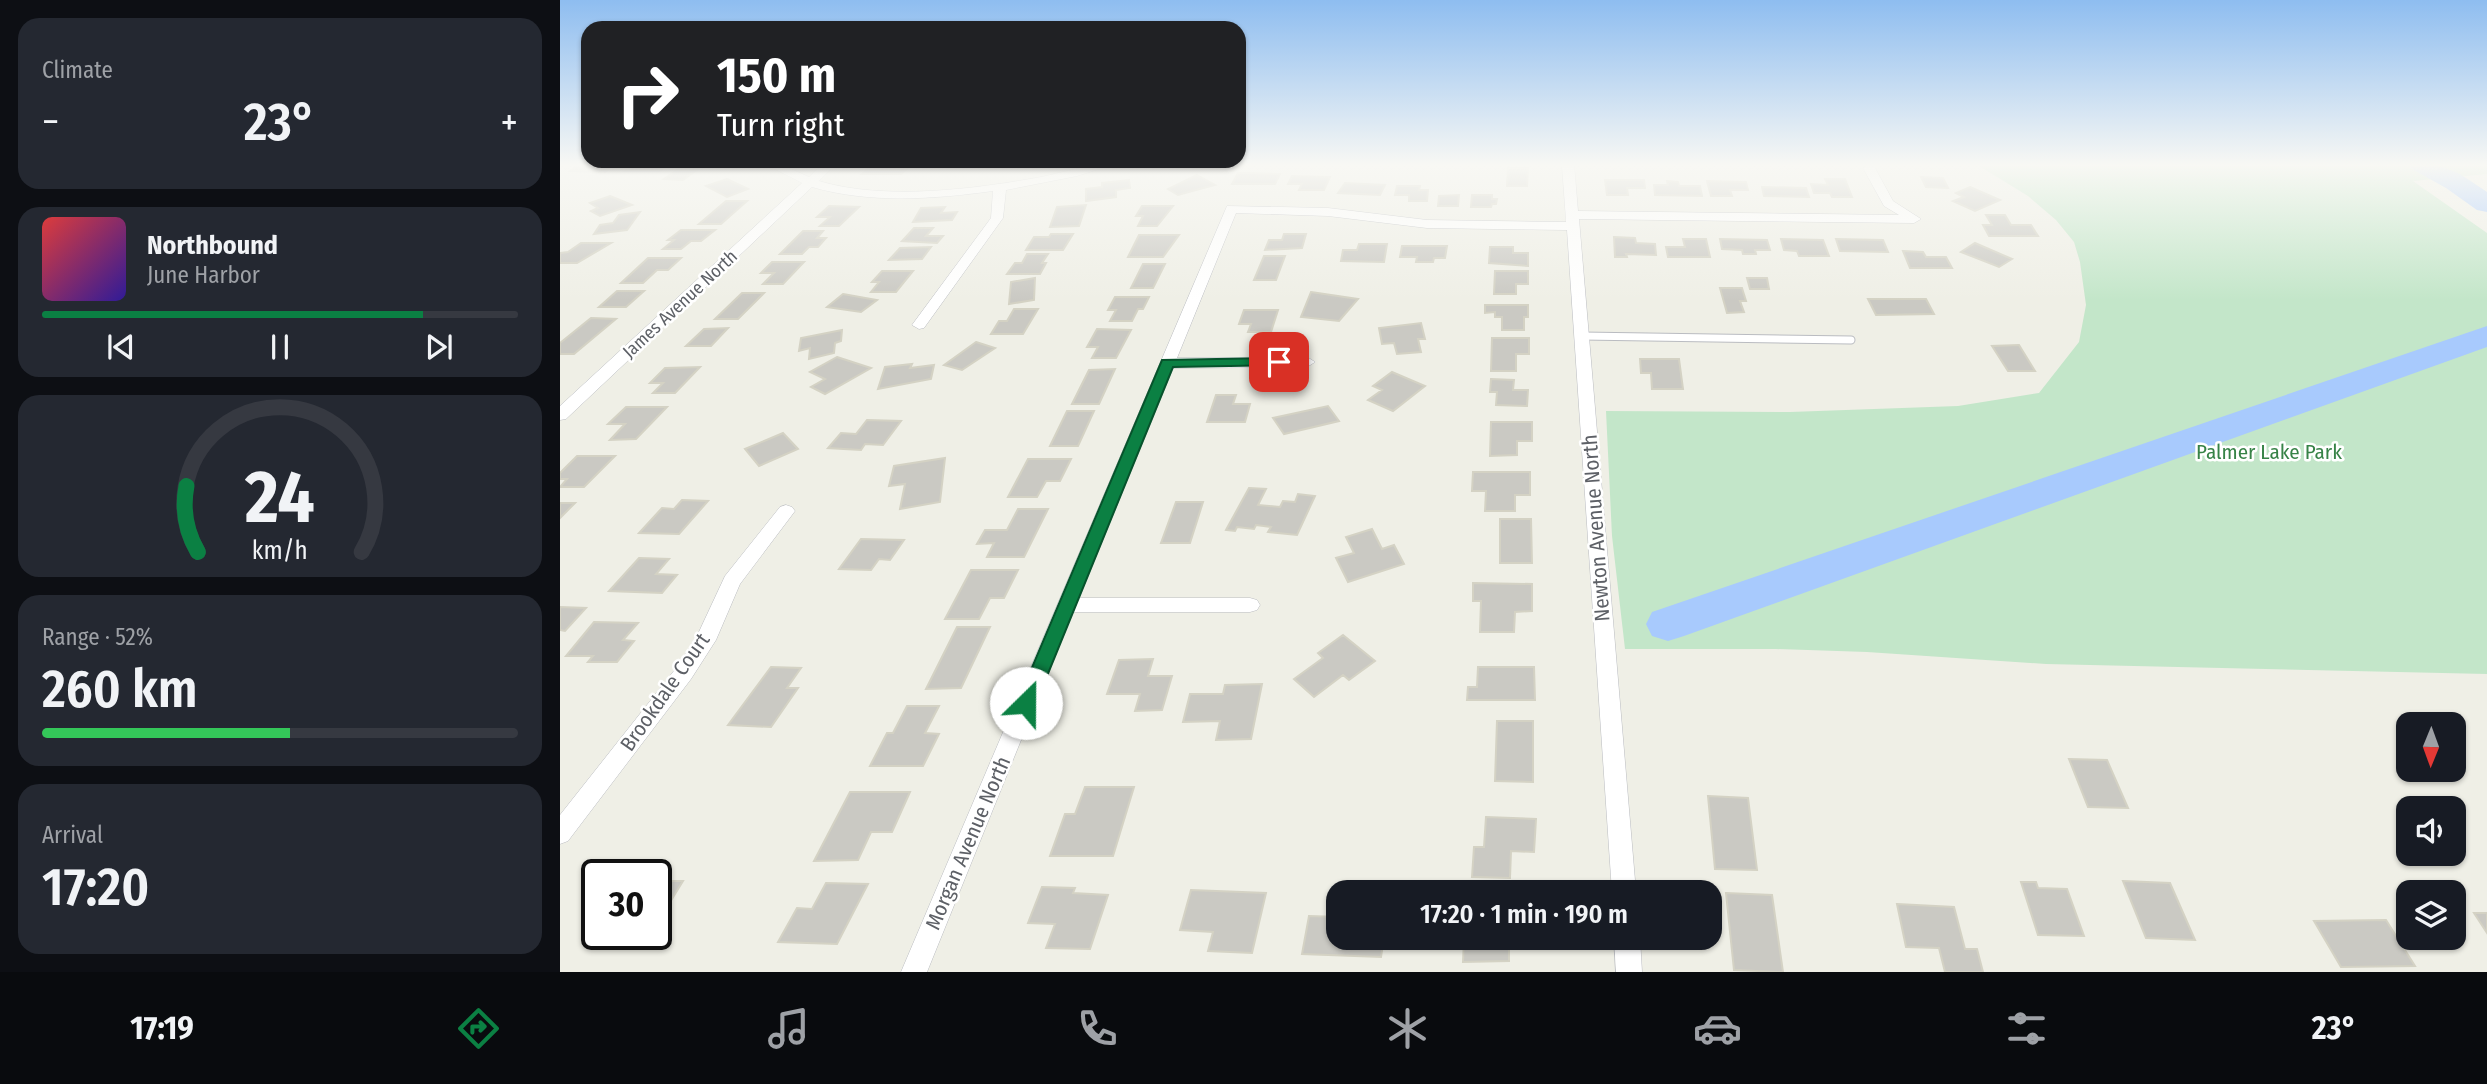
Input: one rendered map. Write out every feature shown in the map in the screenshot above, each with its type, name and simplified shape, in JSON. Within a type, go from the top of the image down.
[{"type":"street","name":"James Avenue North","points":[[560,415],[781,209]]},
{"type":"street","points":[[919,325],[998,218],[999,209]]},
{"type":"street","name":"Morgan Avenue North","points":[[914,972],[1231,209]]},
{"type":"street","name":"Morgan Avenue North","points":[[1243,209],[1328,212],[1427,224],[1573,221]]},
{"type":"street","name":"Newton Avenue North","points":[[1572,209],[1622,880]]},
{"type":"street","points":[[1573,221],[1915,219],[1899,209]]},
{"type":"street","points":[[1167,363],[1307,362]]},
{"type":"street","name":"Brookdale Court","points":[[560,834],[684,673],[706,640],[732,581],[786,511]]},
{"type":"street","points":[[1067,605],[1250,605]]},
{"type":"street","points":[[1628,950],[1629,972]]},
{"type":"lane","points":[[1582,336],[1851,340]]},
{"type":"green space","name":"Palmer Lake Park","points":[[2044,209],[2453,209],[2487,233],[2487,674],[2046,664],[1776,649],[1625,649],[1612,536],[1606,411],[1790,412],[1958,406],[2039,393],[2079,342],[2086,305],[2080,262],[2074,242]]},
{"type":"building","points":[[595,209],[619,209],[600,216],[591,211]]},
{"type":"building","points":[[716,209],[738,209],[721,224],[699,224]]},
{"type":"building","points":[[825,209],[857,209],[839,226],[820,226],[830,217],[817,217]]},
{"type":"building","points":[[920,209],[943,209],[941,213],[957,212],[952,220],[913,222]]},
{"type":"building","points":[[1056,209],[1085,209],[1079,226],[1050,227]]},
{"type":"building","points":[[1140,209],[1170,209],[1157,226],[1138,226],[1143,216],[1136,216]]},
{"type":"building","points":[[640,212],[627,230],[594,234],[600,225],[613,223],[619,215]]},
{"type":"building","points":[[1986,215],[2005,215],[2011,225],[2031,225],[2038,236],[1989,236],[1983,225],[1992,225]]},
{"type":"building","points":[[914,228],[933,228],[926,236],[943,236],[937,243],[902,241]]},
{"type":"building","points":[[681,230],[715,230],[701,241],[691,241],[681,249],[663,249],[674,240],[668,240]]},
{"type":"building","points":[[803,231],[823,231],[817,238],[826,238],[818,247],[809,247],[802,254],[780,254]]},
{"type":"building","points":[[1051,234],[1073,234],[1063,250],[1026,250],[1034,237],[1049,237]]},
{"type":"building","points":[[1284,234],[1306,234],[1302,248],[1265,250],[1269,240],[1282,240]]},
{"type":"building","points":[[1139,235],[1179,235],[1163,257],[1128,257]]},
{"type":"building","points":[[1614,237],[1635,238],[1636,243],[1655,244],[1656,255],[1626,254],[1627,257],[1615,257]]},
{"type":"building","points":[[1683,239],[1706,239],[1710,257],[1668,257],[1666,247],[1685,247]]},
{"type":"building","points":[[1720,239],[1767,240],[1770,250],[1755,250],[1756,254],[1743,254],[1742,250],[1722,249]]},
{"type":"building","points":[[1781,239],[1823,240],[1829,256],[1799,256],[1797,251],[1784,250]]},
{"type":"building","points":[[1836,239],[1883,240],[1888,252],[1840,251]]},
{"type":"building","points":[[581,243],[611,243],[577,263],[560,263],[560,253],[568,252]]},
{"type":"building","points":[[1975,243],[2012,259],[1999,267],[1961,252]]},
{"type":"building","points":[[1359,244],[1387,244],[1384,262],[1341,261],[1343,250],[1357,250]]},
{"type":"building","points":[[1402,246],[1447,246],[1445,258],[1434,258],[1433,262],[1416,262],[1417,257],[1400,257]]},
{"type":"building","points":[[931,247],[922,259],[889,260],[900,248]]},
{"type":"building","points":[[1490,247],[1513,247],[1513,253],[1528,253],[1528,266],[1489,263]]},
{"type":"building","points":[[1903,251],[1923,252],[1926,257],[1946,257],[1952,268],[1910,268]]},
{"type":"building","points":[[1027,254],[1048,254],[1042,263],[1046,263],[1040,274],[1007,274],[1015,263],[1022,263]]},
{"type":"building","points":[[1264,256],[1285,256],[1276,280],[1254,280]]},
{"type":"building","points":[[648,258],[681,258],[668,270],[657,270],[643,283],[621,283]]},
{"type":"building","points":[[772,262],[804,262],[783,284],[763,284],[774,273],[761,273]]},
{"type":"building","points":[[1143,264],[1165,264],[1153,288],[1131,288]]},
{"type":"building","points":[[882,271],[913,271],[896,292],[871,292],[879,282],[872,282]]},
{"type":"building","points":[[1495,271],[1528,271],[1528,284],[1516,284],[1516,294],[1494,294]]},
{"type":"building","points":[[1035,278],[1034,300],[1009,304],[1011,282]]},
{"type":"building","points":[[1747,278],[1767,278],[1769,289],[1750,289]]},
{"type":"building","points":[[1720,288],[1742,288],[1746,301],[1740,301],[1744,312],[1727,313]]},
{"type":"building","points":[[617,291],[644,291],[626,307],[599,307]]},
{"type":"building","points":[[1311,292],[1358,299],[1339,321],[1301,317]]},
{"type":"building","points":[[742,293],[764,293],[738,319],[715,319]]},
{"type":"building","points":[[843,294],[877,300],[861,312],[827,307]]},
{"type":"building","points":[[1115,297],[1149,297],[1132,321],[1110,321],[1116,310],[1108,310]]},
{"type":"building","points":[[1868,299],[1926,299],[1934,314],[1876,315]]},
{"type":"building","points":[[1485,305],[1528,305],[1524,330],[1502,330],[1502,317],[1495,317],[1495,312],[1485,313]]},
{"type":"building","points":[[1014,309],[1038,309],[1023,334],[991,334],[999,321],[1007,321]]},
{"type":"building","points":[[1244,310],[1278,310],[1271,332],[1248,332],[1251,324],[1239,324]]},
{"type":"building","points":[[591,318],[616,319],[574,354],[560,354],[560,343]]},
{"type":"building","points":[[1421,323],[1425,339],[1418,339],[1421,352],[1397,354],[1394,343],[1382,344],[1379,328]]},
{"type":"building","points":[[728,328],[711,346],[686,346],[704,329]]},
{"type":"building","points":[[1097,329],[1131,330],[1116,358],[1092,358],[1098,347],[1087,347]]},
{"type":"building","points":[[842,330],[841,341],[835,343],[834,353],[809,359],[810,348],[799,351],[801,338]]},
{"type":"building","points":[[1492,338],[1529,338],[1529,354],[1516,354],[1516,371],[1491,371]]},
{"type":"building","points":[[976,342],[995,348],[962,370],[944,365]]},
{"type":"building","points":[[2019,345],[2035,371],[2008,371],[1992,346]]},
{"type":"building","points":[[837,357],[871,368],[825,394],[811,387],[825,379],[810,372]]},
{"type":"building","points":[[1640,359],[1679,359],[1683,389],[1652,389],[1651,373],[1641,373]]},
{"type":"building","points":[[912,364],[910,368],[934,365],[931,379],[878,389],[885,367]]},
{"type":"building","points":[[700,367],[675,393],[653,393],[663,383],[650,383],[665,368]]},
{"type":"building","points":[[1115,369],[1099,404],[1072,404],[1089,370]]},
{"type":"building","points":[[1392,372],[1425,386],[1393,411],[1368,400],[1382,390],[1373,386]]},
{"type":"building","points":[[1491,379],[1514,380],[1513,390],[1528,390],[1527,406],[1496,405],[1497,392],[1490,392]]},
{"type":"building","points":[[1216,395],[1236,395],[1233,404],[1250,404],[1245,422],[1207,422]]},
{"type":"building","points":[[1328,406],[1339,421],[1284,434],[1273,418]]},
{"type":"building","points":[[626,407],[667,407],[636,439],[610,440],[625,424],[608,424]]},
{"type":"building","points":[[1067,411],[1094,411],[1078,446],[1050,446]]},
{"type":"building","points":[[867,420],[901,421],[883,445],[865,444],[861,450],[828,448],[841,433],[856,434]]},
{"type":"building","points":[[1491,422],[1532,422],[1532,441],[1517,441],[1517,455],[1490,456]]},
{"type":"building","points":[[783,433],[798,449],[759,466],[745,449]]},
{"type":"building","points":[[577,456],[615,456],[584,487],[560,487],[567,479],[560,479],[560,473]]},
{"type":"building","points":[[945,458],[940,502],[900,509],[905,484],[889,486],[894,466]]},
{"type":"building","points":[[1028,459],[1071,459],[1060,481],[1046,481],[1037,497],[1008,497]]},
{"type":"building","points":[[1473,472],[1530,472],[1530,495],[1515,495],[1515,511],[1485,511],[1486,491],[1472,491]]},
{"type":"building","points":[[1249,488],[1266,489],[1258,505],[1280,507],[1283,501],[1295,502],[1298,494],[1315,496],[1297,535],[1268,532],[1271,527],[1256,525],[1254,529],[1237,527],[1235,531],[1226,530]]},
{"type":"building","points":[[682,500],[708,501],[679,534],[639,533],[662,508],[674,509]]},
{"type":"building","points":[[1176,502],[1203,502],[1190,543],[1161,543]]},
{"type":"building","points":[[560,503],[575,503],[560,518]]},
{"type":"building","points":[[1018,509],[1048,509],[1024,557],[987,557],[994,543],[977,544],[985,530],[1007,530]]},
{"type":"building","points":[[1500,519],[1531,519],[1532,563],[1500,563]]},
{"type":"building","points":[[1372,529],[1382,549],[1394,545],[1404,564],[1348,582],[1336,558],[1354,553],[1346,537]]},
{"type":"building","points":[[861,539],[904,540],[890,560],[879,559],[871,570],[839,569]]},
{"type":"building","points":[[639,558],[669,559],[656,574],[677,575],[662,593],[609,591]]},
{"type":"building","points":[[971,570],[1018,570],[1004,598],[990,598],[979,619],[945,619]]},
{"type":"building","points":[[1473,583],[1532,584],[1532,611],[1515,612],[1514,632],[1480,632],[1481,601],[1473,601]]},
{"type":"building","points":[[560,607],[586,608],[565,631],[560,630]]},
{"type":"building","points":[[594,622],[638,623],[623,640],[634,641],[617,662],[588,662],[593,656],[566,656]]},
{"type":"building","points":[[957,627],[990,627],[961,688],[926,689]]},
{"type":"building","points":[[1343,635],[1375,661],[1349,680],[1343,675],[1314,697],[1294,679],[1323,658],[1318,653]]},
{"type":"building","points":[[1153,659],[1148,676],[1172,676],[1162,710],[1135,711],[1140,694],[1107,694],[1119,660]]},
{"type":"building","points":[[771,667],[801,668],[787,688],[798,688],[771,727],[728,725]]},
{"type":"building","points":[[1478,667],[1534,667],[1535,700],[1467,700],[1468,687],[1477,687]]},
{"type":"building","points":[[1262,684],[1251,739],[1216,740],[1220,721],[1183,722],[1190,694],[1223,694],[1225,685]]},
{"type":"building","points":[[907,706],[939,706],[925,733],[939,734],[923,766],[870,766],[887,733],[893,733]]},
{"type":"building","points":[[1497,721],[1533,721],[1533,782],[1495,781]]},
{"type":"building","points":[[2069,759],[2107,760],[2128,808],[2088,807]]},
{"type":"building","points":[[1085,787],[1134,787],[1113,856],[1050,856],[1065,814],[1075,814]]},
{"type":"building","points":[[850,792],[910,792],[892,832],[871,832],[858,860],[814,861]]},
{"type":"building","points":[[1708,796],[1748,798],[1757,870],[1715,869]]},
{"type":"building","points":[[1486,817],[1536,819],[1534,852],[1511,851],[1510,878],[1472,877],[1474,847],[1484,847]]},
{"type":"building","points":[[672,881],[683,881],[672,899]]},
{"type":"building","points":[[2123,881],[2170,883],[2195,940],[2146,938]]},
{"type":"building","points":[[2021,882],[2036,882],[2038,888],[2067,889],[2084,936],[2038,935]]},
{"type":"building","points":[[826,883],[868,884],[837,944],[778,942],[797,908],[812,909]]},
{"type":"building","points":[[1042,887],[1075,888],[1073,893],[1108,895],[1090,949],[1046,948],[1055,924],[1028,923]]},
{"type":"building","points":[[1191,890],[1266,893],[1252,953],[1208,951],[1213,932],[1180,930]]},
{"type":"building","points":[[1726,893],[1772,895],[1783,972],[1734,970]]},
{"type":"building","points":[[1897,904],[1954,907],[1965,949],[1977,949],[1983,972],[1945,972],[1939,948],[1906,947]]},
{"type":"building","points":[[2474,913],[2487,913],[2487,933]]},
{"type":"building","points":[[1309,916],[1326,917],[1326,950],[1382,950],[1381,957],[1302,954]]},
{"type":"building","points":[[2386,920],[2396,936],[2396,950],[2405,950],[2415,966],[2341,967],[2314,921]]},
{"type":"building","points":[[1464,950],[1509,950],[1509,961],[1463,962]]},
{"type":"waterway","points":[[2240,423],[2487,336]]},
{"type":"waterway","points":[[1668,624],[2231,426]]},
{"type":"route","points":[[1026,703],[1167,363],[1279,362]]}]
